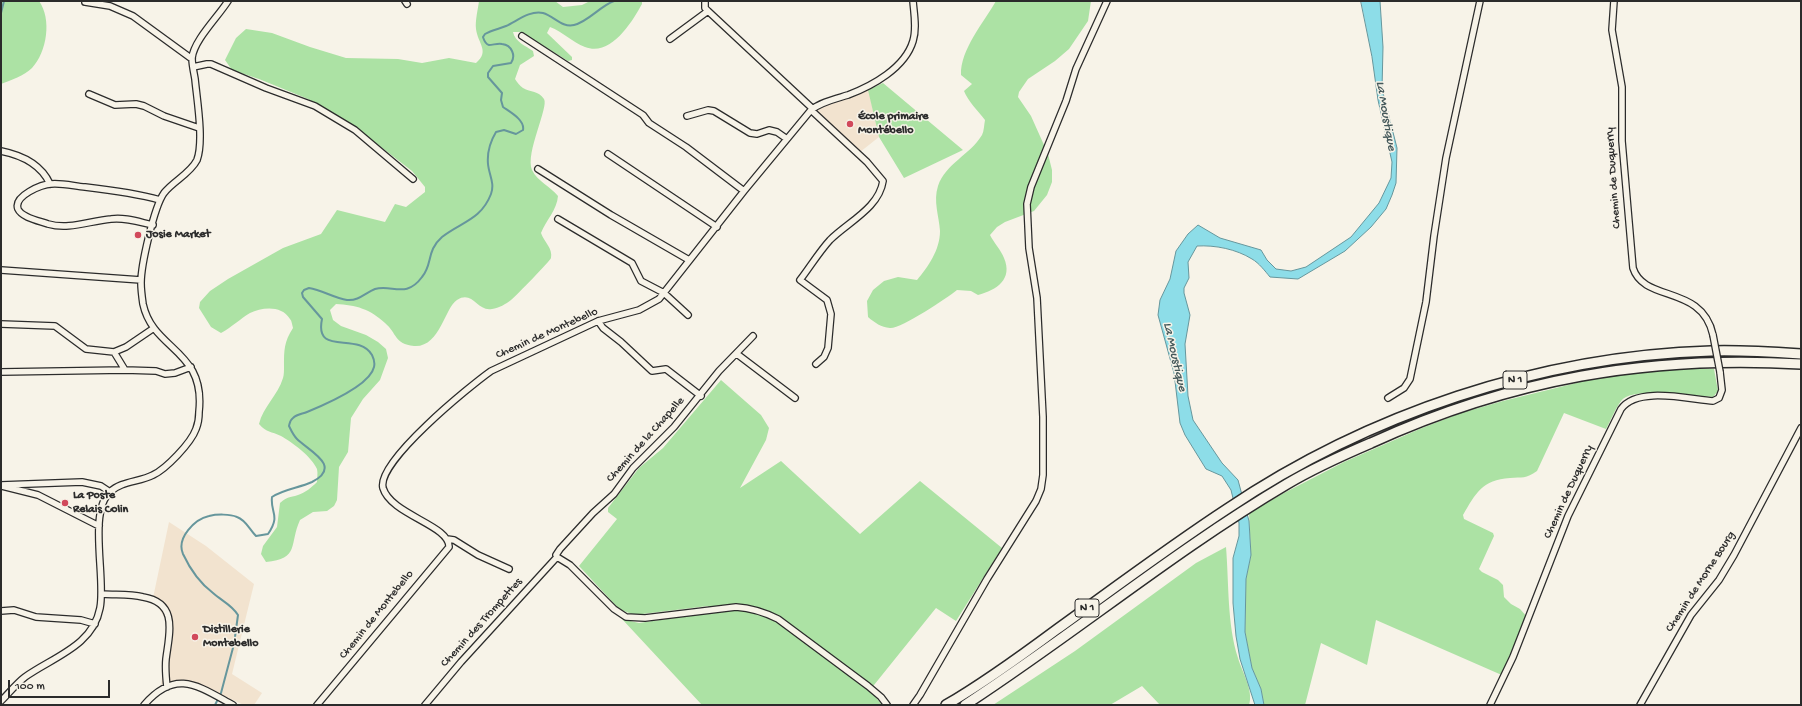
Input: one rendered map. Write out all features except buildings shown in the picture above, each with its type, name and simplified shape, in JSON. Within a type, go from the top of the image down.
[{"type":"highway","name":"N 1","points":[[946,705],[1021,655],[1228,508],[1250,494],[1283,474],[1334,448],[1395,420],[1450,399],[1510,381],[1570,367],[1638,357],[1709,351],[1761,351],[1801,354]]},
{"type":"highway","name":"N 1","points":[[966,705],[1229,520],[1288,483],[1396,431],[1454,409],[1511,391],[1572,377],[1646,367],[1690,363],[1759,362],[1801,364]]},
{"type":"street","points":[[1,701],[22,679],[82,642],[90,633],[95,624],[100,611],[103,594],[98,546],[99,526],[103,504],[110,492],[120,486],[152,476],[193,437],[197,428],[200,410],[199,389],[196,376],[191,367],[154,328],[144,306],[141,280],[145,254],[160,200],[169,187],[189,171],[196,160],[200,144],[192,59],[199,42],[228,1]]},
{"type":"street","points":[[705,1],[705,8],[866,162],[882,181],[879,194],[872,204],[829,241],[800,280],[827,300],[830,314],[828,348],[824,357],[816,364]]},
{"type":"street","name":"Chemin de Montebello","points":[[317,705],[422,578],[446,553],[449,547],[447,539],[438,531],[392,502],[383,487],[383,478],[387,469],[435,417],[475,382],[491,371],[598,321],[639,310],[648,306],[664,293],[744,190],[812,110],[822,103],[872,86],[904,57],[913,42],[915,28],[914,1]]},
{"type":"street","points":[[913,705],[920,696],[987,580],[1036,501],[1041,489],[1043,475],[1043,417],[1037,298],[1029,248],[1027,204],[1031,187],[1066,101],[1076,69],[1107,1]]},
{"type":"street","points":[[1388,398],[1404,388],[1410,379],[1426,302],[1446,158],[1480,1]]},
{"type":"street","name":"Chemin de Duquerry","points":[[1490,705],[1513,657],[1568,516],[1625,403],[1633,399],[1649,396],[1712,401],[1719,398],[1722,390],[1713,335],[1707,317],[1698,308],[1684,299],[1642,282],[1633,268],[1621,134],[1622,88],[1612,30],[1614,1]]},
{"type":"street","points":[[85,2],[110,6],[133,16],[192,59]]},
{"type":"street","points":[[670,39],[708,11]]},
{"type":"street","points":[[522,36],[643,115],[649,123],[686,147],[744,190]]},
{"type":"street","points":[[193,66],[211,64],[266,88],[315,106],[355,130],[413,179]]},
{"type":"street","points":[[89,94],[115,105],[136,104],[144,106],[164,116],[199,128]]},
{"type":"street","points":[[687,116],[708,110],[714,111],[750,132],[757,134],[770,130],[777,132],[787,139]]},
{"type":"street","points":[[1,151],[15,154],[30,162],[46,174],[50,184]]},
{"type":"street","points":[[608,154],[717,226]]},
{"type":"street","points":[[538,169],[611,215],[689,260]]},
{"type":"street","points":[[153,225],[124,218],[62,226],[31,218],[21,212],[18,205],[20,199],[31,190],[50,184],[135,193],[160,200]]},
{"type":"street","points":[[558,219],[632,263],[641,281],[664,293],[688,315]]},
{"type":"street","points":[[1,270],[141,280]]},
{"type":"street","points":[[598,321],[603,328],[621,342],[652,371],[666,369],[701,396]]},
{"type":"street","points":[[1,324],[55,326],[86,349],[114,352],[126,347],[154,328]]},
{"type":"street","name":"Chemin de la Chapelle","points":[[557,558],[556,555],[560,549],[593,513],[614,494],[633,468],[674,427],[701,396],[719,371],[753,336]]},
{"type":"street","points":[[114,352],[125,370]]},
{"type":"street","points":[[737,354],[795,398]]},
{"type":"street","points":[[1,372],[125,370],[156,371],[165,374],[175,373],[191,367]]},
{"type":"street","name":"Chemin de Morne Bourg","points":[[1640,705],[1691,615],[1718,580],[1734,555],[1801,428]]},
{"type":"street","points":[[1,485],[82,482],[101,486],[110,492]]},
{"type":"street","points":[[1,485],[6,488],[38,495],[99,526]]},
{"type":"street","points":[[447,539],[454,540],[478,555],[509,569]]},
{"type":"street","points":[[557,558],[570,565],[614,609],[626,617],[645,618],[736,607],[751,608],[765,613],[778,619],[868,686],[881,697],[887,705]]},
{"type":"street","name":"Chemin des Trompettes","points":[[425,705],[557,558]]},
{"type":"street","points":[[103,594],[143,597],[154,600],[162,606],[169,615],[170,626],[166,662],[167,687]]},
{"type":"street","points":[[1,611],[14,610],[36,617],[81,620],[95,624]]},
{"type":"street","points":[[144,705],[160,690],[184,682],[194,684],[233,705]]},
{"type":"shaded area","name":"École primaire Montébello","points":[[868,87],[879,137],[855,156],[810,112],[813,109]]},
{"type":"shaded area","points":[[169,522],[206,546],[254,584],[232,674],[262,693],[254,705],[244,705],[190,681],[177,681],[161,685],[169,626],[153,598]]},
{"type":"green space","points":[[1,1],[39,1],[46,17],[46,35],[41,53],[32,68],[21,76],[1,84]]},
{"type":"green space","points":[[479,1],[555,1],[563,7],[582,5],[590,1],[642,1],[642,4],[633,20],[620,36],[612,43],[595,49],[585,47],[550,27],[547,33],[572,57],[572,60],[568,61],[521,32],[513,32],[518,41],[533,51],[534,56],[520,65],[515,79],[523,88],[542,96],[545,104],[534,142],[531,162],[532,170],[535,174],[558,196],[556,206],[541,233],[550,248],[551,258],[514,297],[500,307],[487,309],[471,299],[462,298],[457,300],[449,310],[436,334],[430,341],[423,345],[414,346],[403,343],[396,338],[389,327],[374,314],[368,311],[350,305],[336,304],[330,310],[333,320],[341,326],[366,335],[378,342],[386,349],[388,358],[380,380],[363,399],[351,418],[348,452],[339,467],[337,500],[334,506],[327,511],[313,512],[300,520],[292,549],[289,554],[284,558],[266,562],[261,554],[263,546],[277,527],[280,503],[287,498],[303,493],[317,482],[317,469],[306,455],[286,439],[267,430],[259,424],[283,378],[285,346],[293,328],[292,323],[282,311],[272,308],[260,309],[250,313],[221,333],[211,327],[199,308],[200,302],[210,291],[228,279],[283,248],[321,234],[337,210],[385,222],[395,204],[406,207],[425,192],[425,187],[412,171],[359,130],[308,99],[259,79],[232,70],[225,60],[236,38],[246,29],[272,33],[346,58],[398,59],[422,63],[449,58],[476,63],[480,59],[483,51],[476,29]]},
{"type":"green space","points":[[996,1],[1091,1],[1088,21],[1069,49],[1055,61],[1028,79],[1019,92],[1018,97],[1031,116],[1048,154],[1052,170],[1052,182],[1047,195],[1034,211],[1005,222],[997,227],[990,235],[1003,255],[1006,265],[1005,278],[997,287],[978,295],[971,291],[957,290],[904,324],[890,328],[884,327],[868,317],[867,301],[873,290],[884,281],[898,277],[917,280],[925,270],[933,258],[938,245],[940,231],[936,197],[938,186],[952,165],[977,142],[983,133],[985,120],[964,91],[972,84],[961,75],[964,56],[968,46]]},
{"type":"green space","points":[[883,83],[963,150],[904,178],[879,137],[868,90]]},
{"type":"green space","points":[[1671,369],[1714,369],[1718,391],[1713,397],[1664,393],[1627,396],[1619,404],[1606,429],[1564,413],[1537,471],[1527,476],[1500,479],[1486,485],[1476,494],[1463,515],[1464,519],[1493,533],[1494,536],[1479,569],[1498,580],[1503,585],[1504,597],[1511,604],[1520,609],[1528,618],[1504,676],[1376,620],[1367,665],[1321,643],[1305,705],[1264,705],[1261,689],[1252,668],[1245,632],[1246,579],[1251,555],[1249,513],[1344,462],[1422,428],[1461,413],[1609,375]]},
{"type":"green space","points":[[721,380],[761,415],[769,428],[766,440],[740,488],[781,461],[860,534],[920,481],[1002,548],[956,621],[936,608],[870,690],[882,705],[702,705],[622,619],[639,623],[707,613],[708,606],[634,615],[619,609],[579,566],[617,519],[608,512],[608,508],[639,468],[663,448]]},
{"type":"green space","points":[[1226,547],[1230,617],[1234,645],[1249,688],[1249,705],[1160,705],[1142,686],[1110,705],[993,705],[1075,651],[1196,563]]},
{"type":"water","name":"La Moustique","points":[[1361,1],[1380,1],[1383,47],[1382,89],[1397,148],[1396,183],[1386,209],[1371,227],[1345,251],[1298,279],[1270,277],[1255,261],[1232,250],[1211,246],[1197,246],[1188,262],[1189,278],[1184,288],[1190,315],[1185,344],[1188,396],[1193,420],[1222,463],[1238,480],[1249,521],[1251,555],[1246,579],[1245,632],[1252,668],[1261,689],[1264,705],[1255,705],[1240,659],[1233,603],[1233,558],[1239,536],[1239,523],[1231,490],[1222,476],[1206,469],[1185,435],[1180,423],[1174,373],[1158,315],[1160,300],[1170,279],[1176,251],[1188,234],[1198,225],[1220,238],[1261,250],[1267,260],[1276,269],[1291,271],[1306,267],[1351,237],[1379,203],[1391,178],[1392,162],[1378,100],[1372,57]]},
{"type":"waterway","points":[[1,13],[4,1]]},
{"type":"waterway","points":[[215,705],[221,693],[234,644],[238,615],[230,606],[204,585],[192,571],[183,554],[182,542],[184,536],[198,521],[209,516],[220,515],[231,515],[240,518],[256,536],[268,534],[274,522],[272,497],[281,492],[312,482],[321,476],[324,470],[324,465],[321,459],[294,436],[289,426],[291,420],[296,416],[324,405],[356,388],[371,374],[374,367],[373,356],[366,348],[348,343],[331,341],[324,337],[321,330],[322,319],[303,297],[302,293],[304,290],[309,288],[319,290],[342,299],[351,300],[375,289],[405,289],[416,284],[428,267],[432,252],[437,242],[449,232],[470,220],[482,210],[487,203],[492,190],[488,164],[489,152],[496,132],[504,130],[516,134],[523,130],[522,123],[503,107],[501,100],[502,93],[488,77],[488,73],[493,66],[511,63],[513,57],[512,51],[505,45],[489,45],[485,42],[483,37],[485,34],[506,26],[528,14],[538,12],[547,14],[566,25],[574,25],[584,21],[604,6],[614,1]]},
{"type":"place","name":"École primaire Montébello","points":[[850,124]]},
{"type":"place","name":"Josie Market","points":[[138,235]]},
{"type":"place","name":"La Poste Relais Colin","points":[[65,503]]},
{"type":"place","name":"Distillerie Montebello","points":[[195,637]]}]
